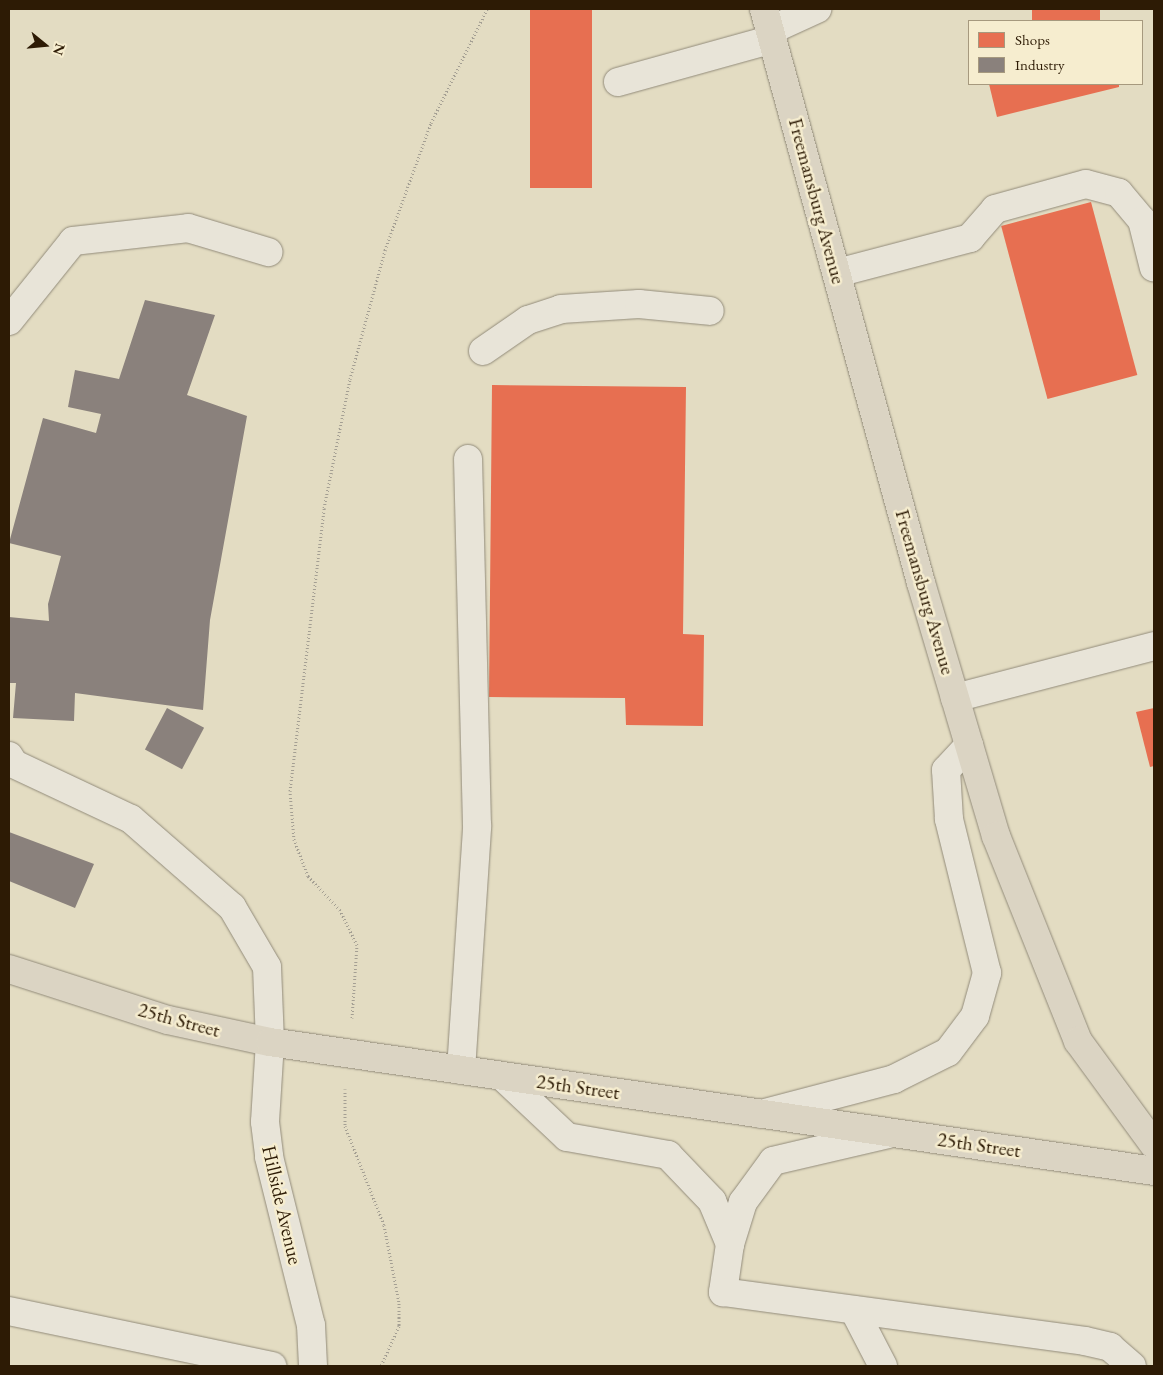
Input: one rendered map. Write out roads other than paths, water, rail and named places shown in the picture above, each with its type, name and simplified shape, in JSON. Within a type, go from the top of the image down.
[{"type":"main road","name":"Freemansburg Avenue","points":[[769,26],[955,698],[996,836],[1078,1041],[1154,1145]]},
{"type":"main road","name":"25th Street","points":[[10,971],[168,1020],[270,1042],[1154,1171]]},
{"type":"street","points":[[618,82],[817,9]]},
{"type":"street","points":[[837,273],[970,238],[995,209],[1086,184],[1119,192],[1142,220],[1154,268]]},
{"type":"street","points":[[9,321],[73,241],[188,228],[268,252]]},
{"type":"street","points":[[483,351],[528,320],[561,309],[639,304],[710,311]]},
{"type":"street","points":[[461,1070],[477,826],[468,459]]},
{"type":"street","points":[[955,698],[1154,646]]},
{"type":"street","points":[[761,1114],[894,1079],[948,1052],[975,1016],[987,973],[948,818],[946,770],[970,745]]},
{"type":"street","name":"Hillside Avenue","points":[[9,756],[14,764],[131,819],[232,907],[267,967],[270,1042],[265,1122],[269,1157],[311,1325],[313,1366]]},
{"type":"street","points":[[502,1076],[567,1137],[668,1155],[712,1201],[730,1244]]},
{"type":"street","points":[[892,1133],[773,1161],[743,1202],[730,1244],[723,1292],[1085,1341],[1110,1347],[1132,1366]]},
{"type":"street","points":[[854,1310],[883,1366]]},
{"type":"street","points":[[9,1311],[272,1366]]}]
